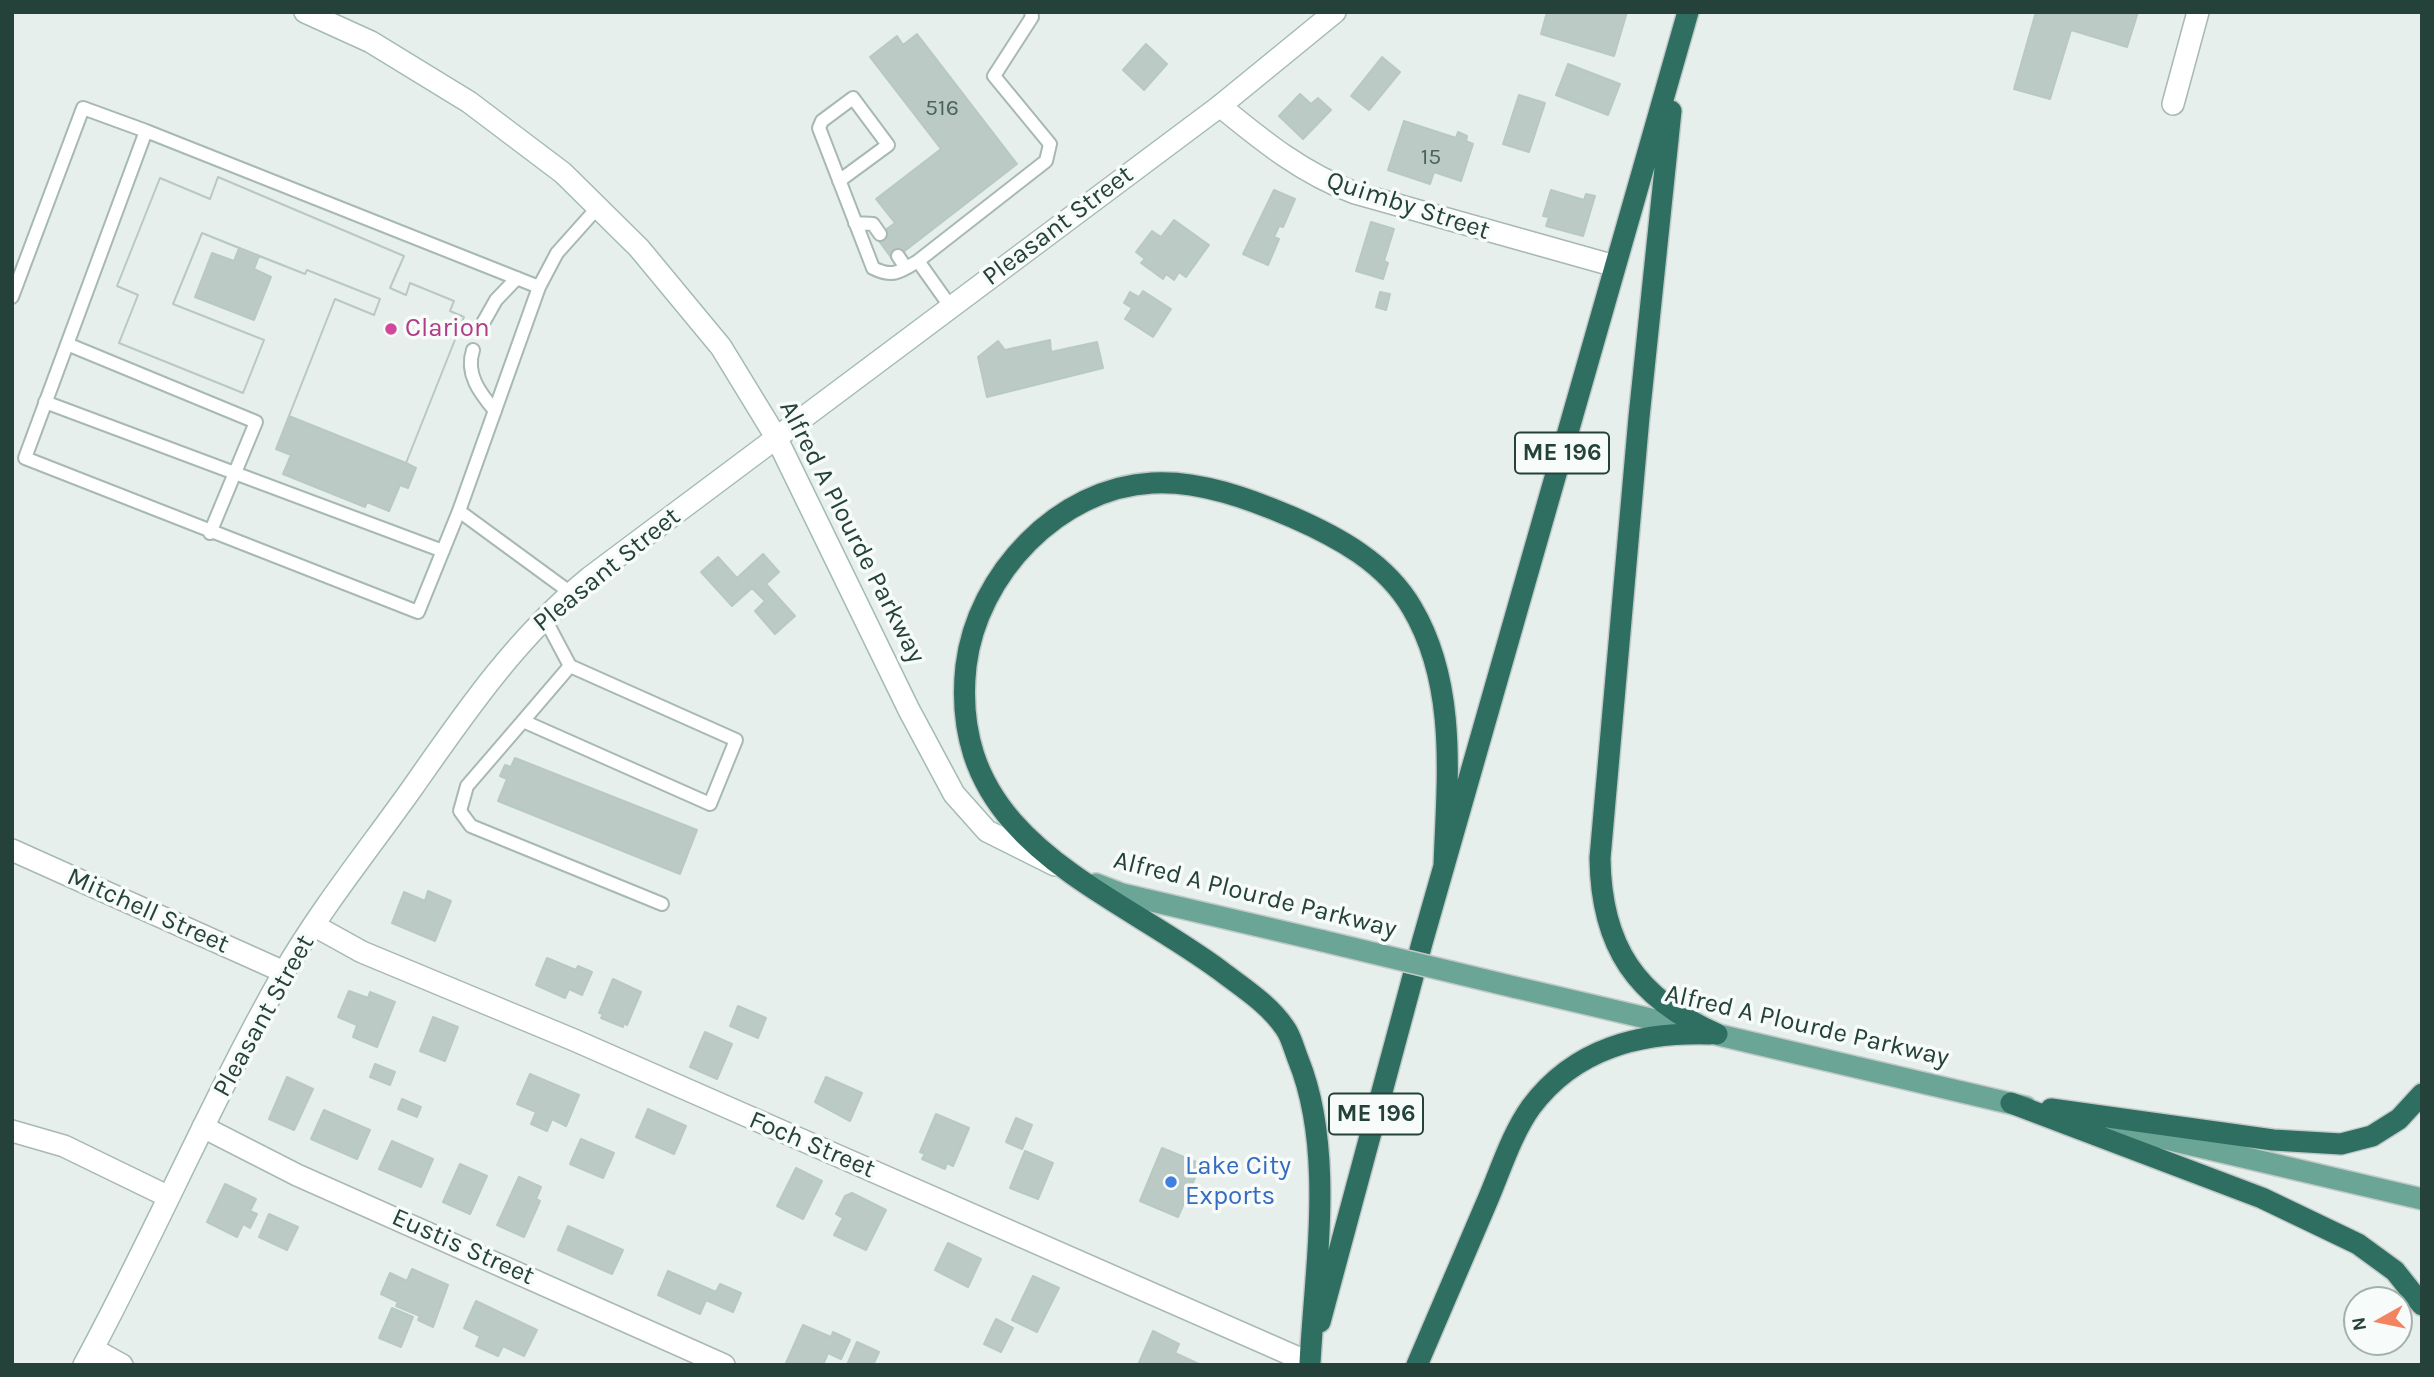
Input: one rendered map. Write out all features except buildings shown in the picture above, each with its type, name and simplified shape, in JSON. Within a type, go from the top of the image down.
[{"type":"highway","name":"ME 196","points":[[1309,1364],[1444,866],[1688,12]]},
{"type":"highway","points":[[1680,41],[1665,155],[1639,417],[1600,858],[1600,895],[1612,934],[1635,977],[1664,1006],[1717,1034]]},
{"type":"highway","points":[[1309,1364],[1319,1156],[1310,1089],[1286,1028],[1256,998],[1186,945],[1043,855],[1017,830],[996,802],[980,770],[970,736],[965,701],[969,649],[979,615],[995,583],[1028,541],[1076,506],[1120,489],[1154,482],[1202,487],[1264,505],[1334,536],[1392,581],[1411,605],[1428,640],[1439,677],[1448,741],[1444,866]]},
{"type":"highway","points":[[1417,1365],[1521,1124],[1553,1082],[1603,1051],[1636,1038],[1657,1034],[1717,1034]]},
{"type":"highway","points":[[2011,1103],[2273,1140],[2341,1144],[2372,1136],[2399,1119],[2422,1094]]},
{"type":"highway","points":[[2011,1103],[2262,1198],[2358,1244],[2395,1271],[2422,1305]]},
{"type":"main road","name":"Alfred A Plourde Parkway","points":[[1072,873],[1122,894],[2422,1199]]},
{"type":"street","name":"Alfred A Plourde Parkway","points":[[305,12],[371,42],[469,102],[527,144],[598,206],[639,248],[721,347],[776,437],[909,710],[954,794],[987,831],[1072,873]]},
{"type":"street","name":"Pleasant Street","points":[[88,1357],[167,1196],[284,972],[470,706],[517,645],[571,593],[1220,106],[1335,12]]},
{"type":"street","points":[[2174,104],[2198,12]]},
{"type":"street","name":"Quimby Street","points":[[1220,106],[1320,180],[1368,197],[1615,266]]},
{"type":"street","name":"Mitchell Street","points":[[12,850],[284,972]]},
{"type":"street","name":"Foch Street","points":[[315,926],[362,952],[574,1040],[1309,1364]]},
{"type":"street","name":"Eustis Street","points":[[203,1127],[297,1175],[724,1365]]},
{"type":"street","points":[[12,1131],[64,1146],[167,1196]]},
{"type":"street","points":[[88,1357],[122,1365]]},
{"type":"lane","points":[[839,181],[888,145],[853,97],[822,121],[819,128],[839,181],[855,223],[873,268],[886,275],[896,274],[918,261],[1046,161],[1050,144],[994,76],[1032,17],[1031,12]]},
{"type":"lane","points":[[12,297],[83,108],[539,287]]},
{"type":"lane","points":[[25,457],[146,131]]},
{"type":"lane","points":[[12,452],[211,533],[418,612],[459,511],[539,287],[557,253],[598,206]]},
{"type":"lane","points":[[855,223],[873,224],[880,234]]},
{"type":"lane","points":[[898,256],[906,268]]},
{"type":"lane","points":[[918,261],[950,306]]},
{"type":"lane","points":[[483,323],[496,300],[517,278]]},
{"type":"lane","points":[[66,344],[256,422],[211,533]]},
{"type":"lane","points":[[473,349],[470,360],[472,373],[480,392],[495,411]]},
{"type":"lane","points":[[45,402],[443,551]]},
{"type":"lane","points":[[459,511],[571,593]]},
{"type":"lane","points":[[523,721],[710,804],[736,740],[570,666],[544,617]]},
{"type":"lane","points":[[570,666],[467,786],[460,811],[471,826],[662,904]]},
{"type":"place","name":"Clarion","points":[[391,329]]},
{"type":"place","name":"Lake City Exports","points":[[1171,1182]]}]
